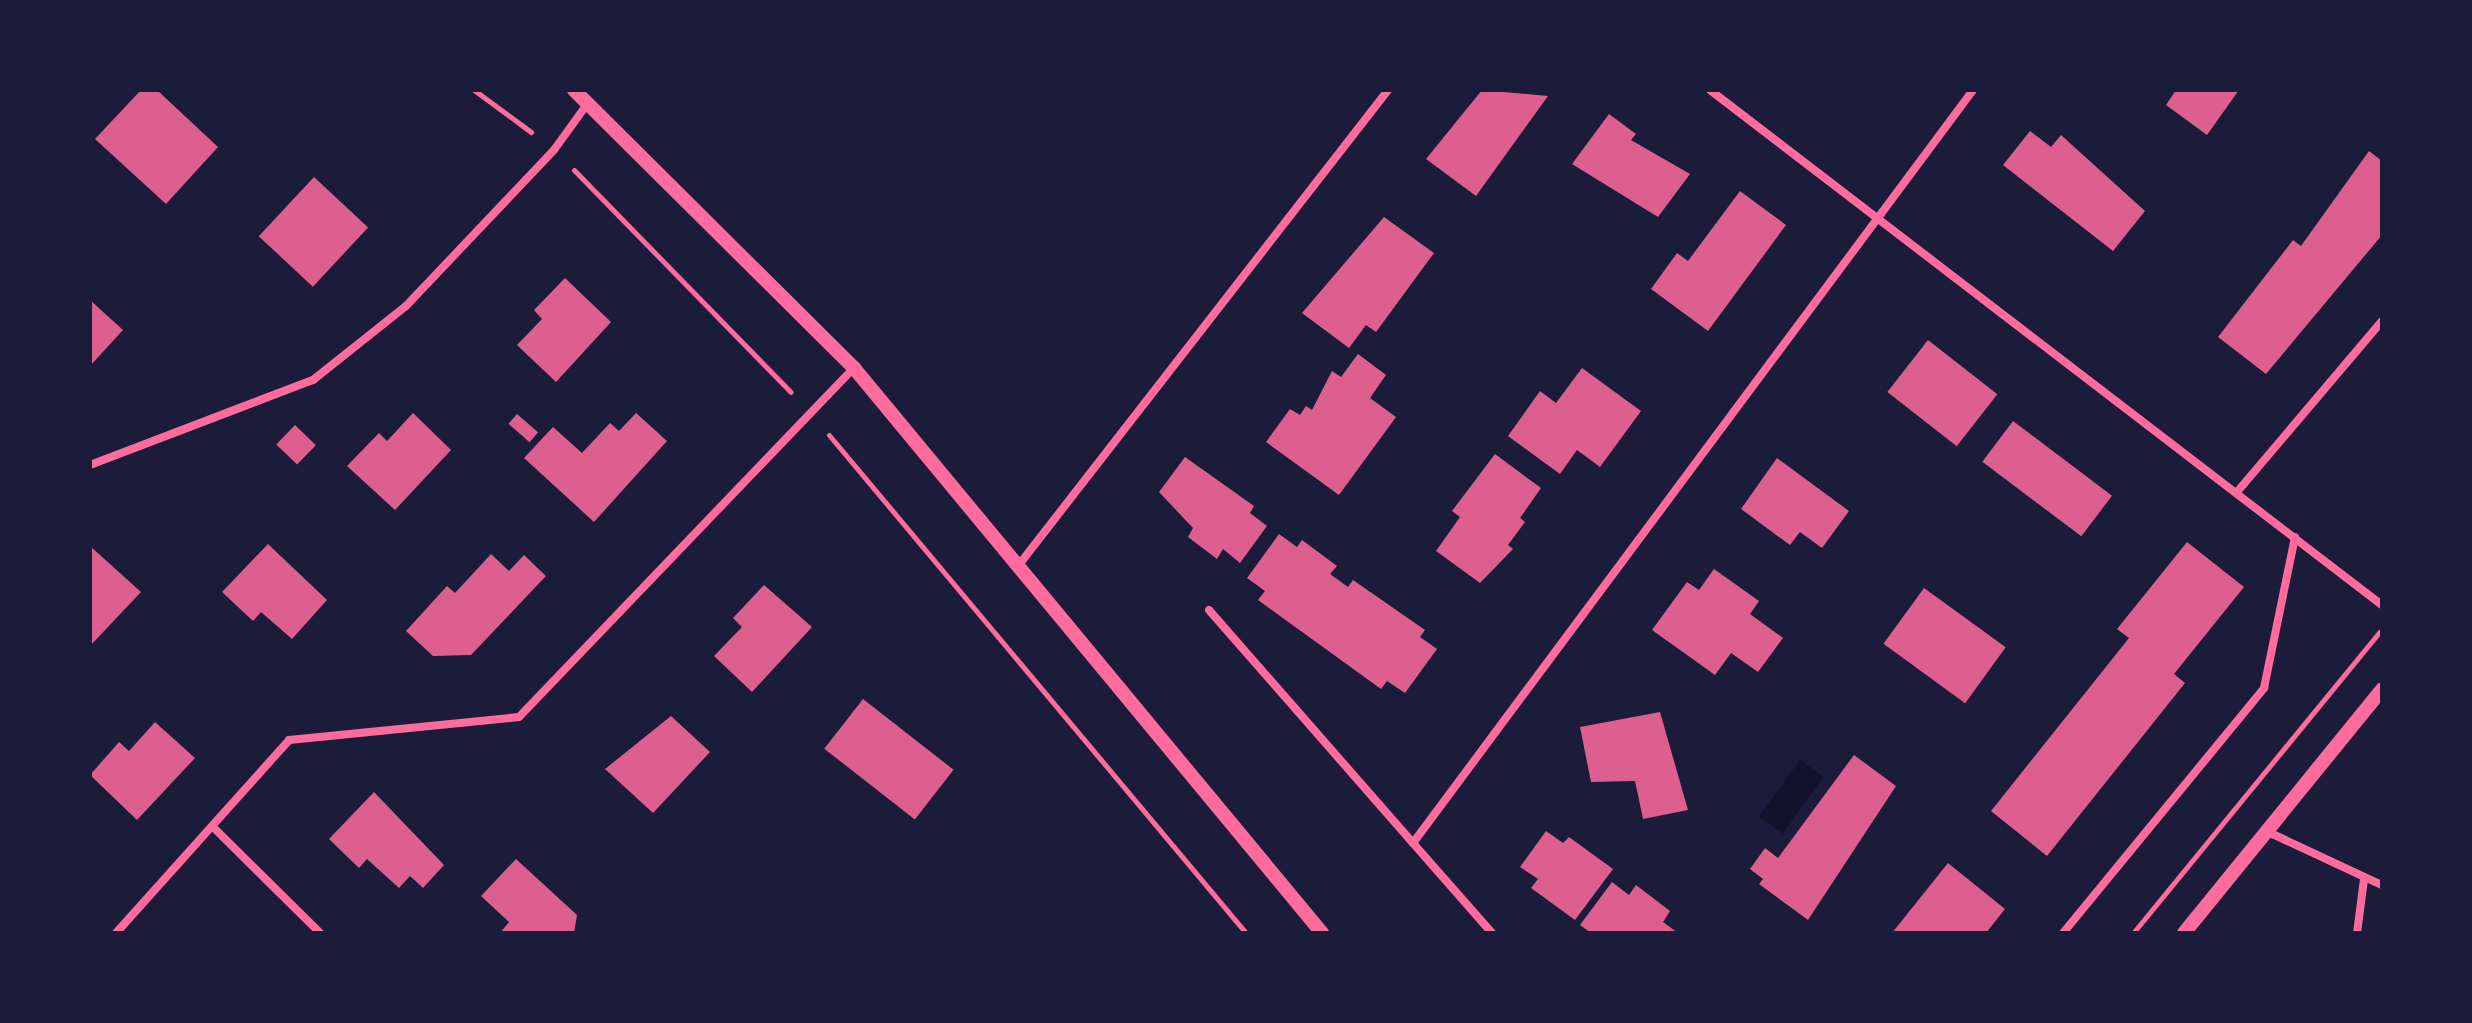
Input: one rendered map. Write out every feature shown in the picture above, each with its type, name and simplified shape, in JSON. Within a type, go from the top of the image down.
[{"type":"street","points":[[574,90],[854,368],[1322,933]]},
{"type":"street","points":[[1017,566],[1388,90]]},
{"type":"street","points":[[1710,90],[2382,605]]},
{"type":"street","points":[[1413,843],[1973,90]]},
{"type":"street","points":[[90,465],[313,380],[406,306],[554,150],[589,102]]},
{"type":"street","points":[[2237,492],[2382,321]]},
{"type":"street","points":[[116,933],[289,740],[519,717],[813,416],[854,368]]},
{"type":"street","points":[[2063,933],[2264,688],[2295,537]]},
{"type":"street","points":[[1209,610],[1492,933]]},
{"type":"street","points":[[2184,933],[2382,689]]},
{"type":"street","points":[[212,826],[320,933]]},
{"type":"street","points":[[2266,831],[2382,885]]},
{"type":"street","points":[[2357,933],[2364,879]]},
{"type":"path","points":[[474,90],[554,150],[813,416],[1246,933]]},
{"type":"path","points":[[2133,933],[2382,628]]},
{"type":"shaded area","points":[[1800,760],[1823,777],[1782,834],[1759,817]]},
{"type":"building","points":[[141,90],[157,90],[218,147],[166,204],[95,139]]},
{"type":"building","points":[[1482,90],[1548,96],[1476,196],[1426,159]]},
{"type":"building","points":[[2176,90],[2239,90],[2207,135],[2166,105]]},
{"type":"building","points":[[1609,114],[1636,134],[1631,140],[1690,174],[1658,217],[1572,164]]},
{"type":"building","points":[[2030,131],[2051,147],[2061,135],[2145,211],[2113,251],[2003,165]]},
{"type":"building","points":[[2369,151],[2382,161],[2382,235],[2266,374],[2218,337],[2293,240],[2301,246]]},
{"type":"building","points":[[314,177],[368,227],[313,287],[259,236]]},
{"type":"building","points":[[1740,191],[1786,225],[1708,331],[1651,289],[1677,253],[1688,261]]},
{"type":"building","points":[[1384,217],[1434,253],[1376,332],[1366,325],[1349,348],[1302,313]]},
{"type":"building","points":[[565,278],[611,322],[556,382],[517,345],[542,319],[534,310]]},
{"type":"building","points":[[90,300],[123,330],[90,366]]},
{"type":"building","points":[[1928,340],[1997,394],[1957,446],[1887,392]]},
{"type":"building","points":[[1358,354],[1386,375],[1370,398],[1396,417],[1339,495],[1266,442],[1290,409],[1300,415],[1306,406],[1312,410],[1332,371],[1341,377]]},
{"type":"building","points":[[1582,368],[1641,411],[1600,467],[1577,450],[1560,474],[1508,436],[1540,391],[1556,403]]},
{"type":"building","points":[[413,413],[451,450],[395,510],[347,466],[379,433],[387,441]]},
{"type":"building","points":[[636,413],[667,441],[594,522],[524,458],[553,427],[582,453],[610,423],[619,431]]},
{"type":"building","points":[[517,414],[538,432],[530,442],[508,424]]},
{"type":"building","points":[[2013,421],[2112,496],[2081,536],[1982,462]]},
{"type":"building","points":[[295,425],[316,445],[297,465],[276,444]]},
{"type":"building","points":[[1495,454],[1541,488],[1520,518],[1525,522],[1508,545],[1513,549],[1480,583],[1436,551],[1460,517],[1452,511]]},
{"type":"building","points":[[1185,457],[1254,506],[1250,513],[1267,526],[1240,563],[1223,549],[1217,559],[1188,537],[1193,528],[1159,492]]},
{"type":"building","points":[[1777,458],[1849,511],[1822,548],[1800,532],[1790,545],[1741,509]]},
{"type":"building","points":[[1279,534],[1297,547],[1302,540],[1337,566],[1330,574],[1348,587],[1353,580],[1425,630],[1420,637],[1437,649],[1405,693],[1387,681],[1381,689],[1258,600],[1265,591],[1247,578]]},
{"type":"building","points":[[2187,542],[2244,587],[2174,674],[2185,683],[2047,856],[1991,811],[2129,638],[2117,629]]},
{"type":"building","points":[[268,544],[327,600],[292,639],[261,612],[253,621],[222,592]]},
{"type":"building","points":[[90,546],[141,592],[90,646]]},
{"type":"building","points":[[491,554],[509,571],[524,555],[546,576],[471,655],[433,656],[406,631],[447,586],[455,593]]},
{"type":"building","points":[[1714,569],[1759,601],[1750,614],[1783,638],[1758,672],[1731,653],[1715,675],[1652,630],[1687,582],[1699,590]]},
{"type":"building","points":[[764,585],[812,627],[752,692],[714,656],[742,627],[733,618]]},
{"type":"building","points":[[1924,588],[2006,647],[1965,703],[1883,644]]},
{"type":"building","points":[[863,699],[954,770],[915,819],[824,749]]},
{"type":"building","points":[[1660,712],[1688,810],[1643,819],[1635,781],[1591,782],[1580,727]]},
{"type":"building","points":[[671,716],[710,752],[653,813],[605,769]]},
{"type":"building","points":[[155,722],[195,758],[137,820],[90,775],[119,742],[129,751]]},
{"type":"building","points":[[1854,755],[1896,786],[1808,920],[1759,884],[1763,879],[1750,869],[1765,848],[1778,858]]},
{"type":"building","points":[[374,792],[444,865],[423,888],[410,876],[399,888],[367,859],[359,868],[329,839]]},
{"type":"building","points":[[1546,831],[1563,843],[1569,837],[1613,869],[1575,920],[1531,888],[1538,879],[1520,867]]},
{"type":"building","points":[[516,859],[577,915],[574,933],[500,933],[509,922],[481,896]]},
{"type":"building","points":[[1948,863],[2005,909],[1986,933],[1892,933]]},
{"type":"building","points":[[1612,882],[1629,895],[1636,885],[1670,911],[1663,922],[1678,933],[1591,933],[1580,925]]}]
